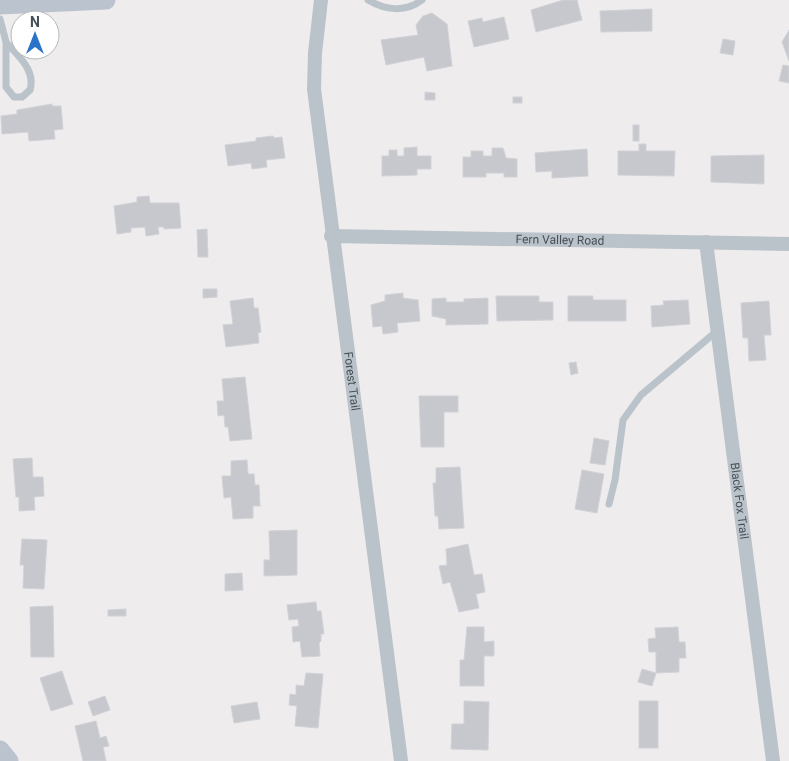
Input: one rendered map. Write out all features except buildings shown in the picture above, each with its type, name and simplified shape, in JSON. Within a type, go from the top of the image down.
[{"type":"main road","points":[[0,5],[106,0]]},
{"type":"main road","points":[[0,750],[9,761]]},
{"type":"street","name":"Forest Trail","points":[[321,0],[315,53],[314,89],[331,236],[401,761]]},
{"type":"street","name":"Fern Valley Road","points":[[331,236],[789,244]]},
{"type":"street","name":"Black Fox Trail","points":[[706,242],[773,761]]},
{"type":"lane","points":[[368,0],[379,7],[397,10],[414,6],[422,0]]},
{"type":"lane","points":[[0,20],[6,42],[6,87],[14,97],[22,97],[30,90],[32,78],[30,71],[6,42]]},
{"type":"lane","points":[[609,504],[615,480],[623,420],[641,395],[718,331]]}]
